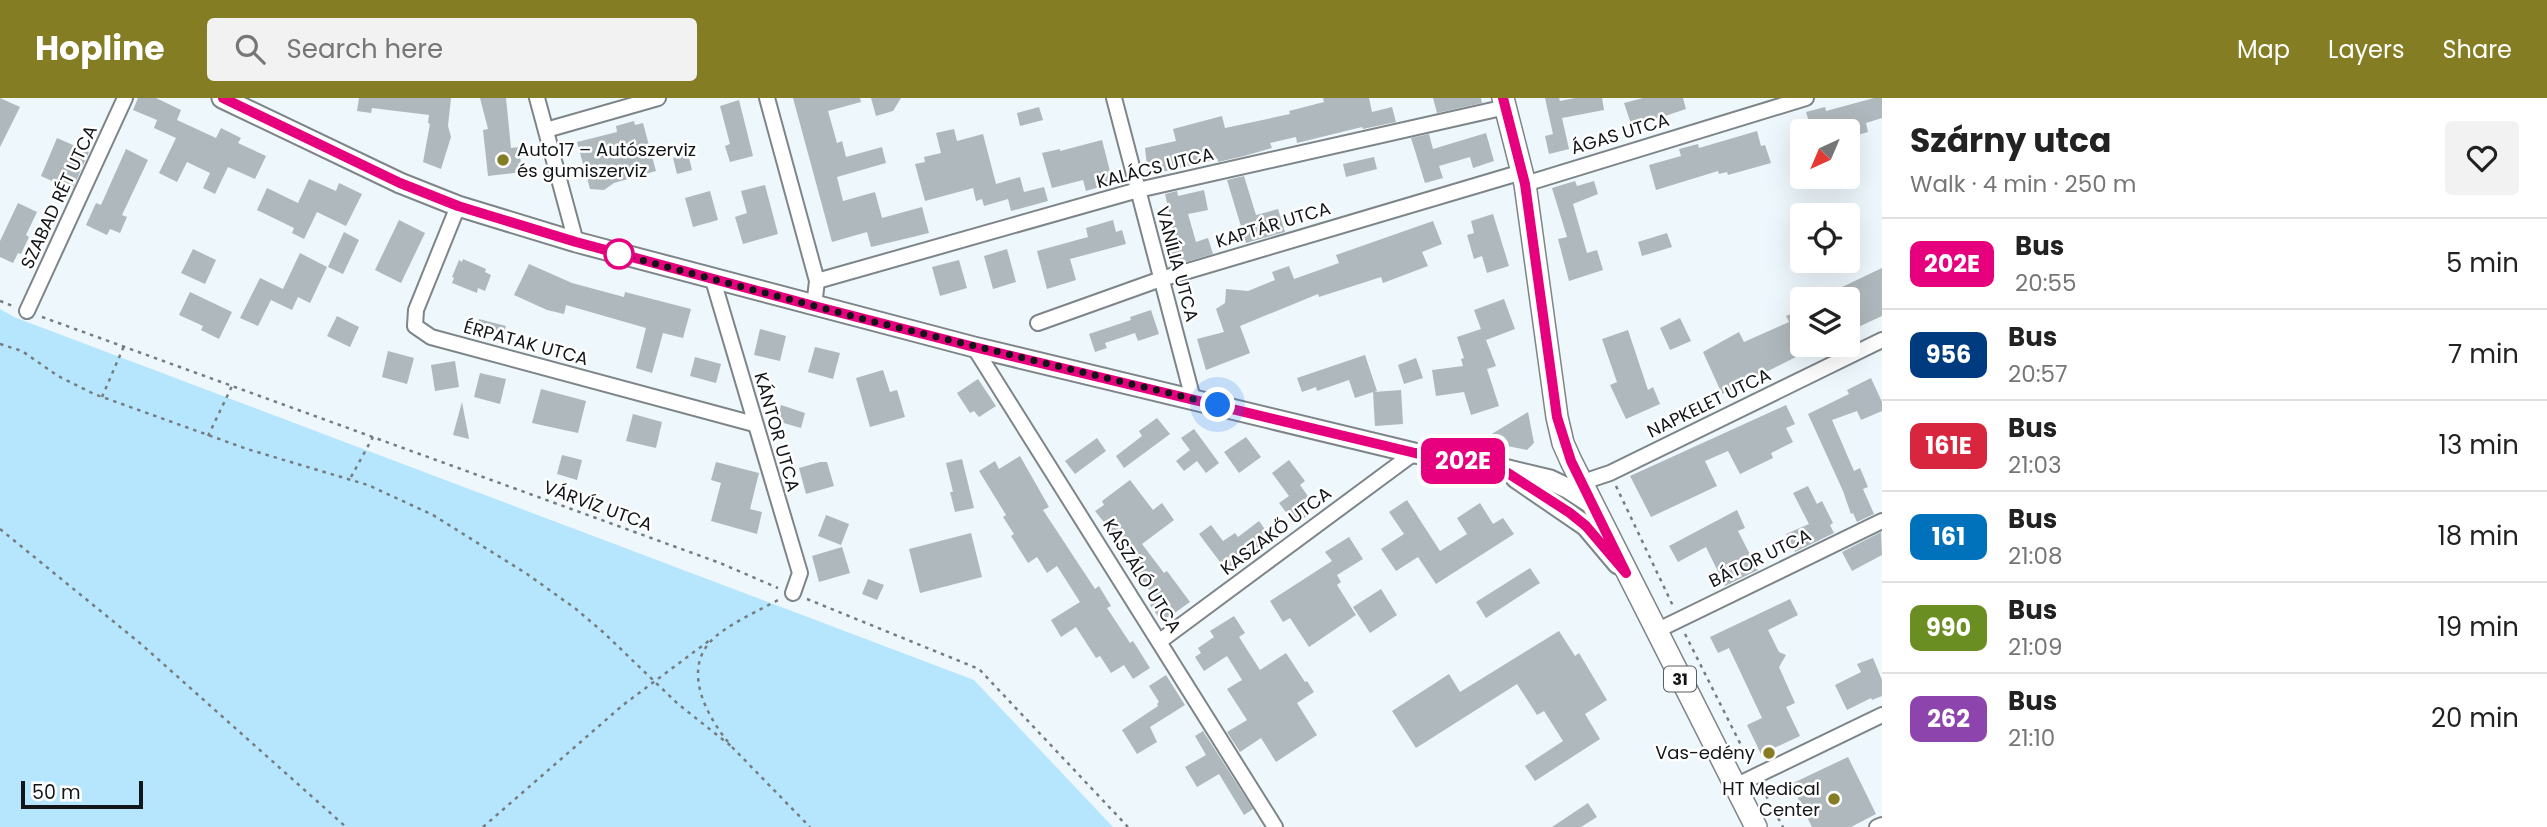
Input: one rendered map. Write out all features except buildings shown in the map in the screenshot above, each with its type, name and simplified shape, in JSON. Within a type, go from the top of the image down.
[{"type":"main road","points":[[222,98],[342,158],[400,183],[458,206],[576,242],[974,347],[1415,453],[1550,480],[1592,504]]},
{"type":"main road","name":"31","points":[[1504,102],[1524,178],[1557,417],[1571,461],[1756,827]]},
{"type":"main road","name":"31","points":[[1552,369],[1599,476],[1592,504]]},
{"type":"main road","points":[[1550,480],[1571,461]]},
{"type":"main road","points":[[1500,468],[1586,526],[1626,573]]},
{"type":"street","name":"SZABAD RÉT UTCA","points":[[27,311],[125,98]]},
{"type":"street","points":[[537,98],[576,242]]},
{"type":"street","points":[[546,130],[658,98]]},
{"type":"street","points":[[768,98],[817,281],[814,306]]},
{"type":"street","name":"VANÍLIA UTCA","points":[[1114,98],[1193,399]]},
{"type":"street","name":"ÁGAS UTCA","points":[[1524,178],[1807,98]]},
{"type":"street","name":"KALÁCS UTCA","points":[[817,281],[1138,190],[1504,102]]},
{"type":"street","name":"KAPTÁR UTCA","points":[[1038,324],[1161,279],[1524,178]]},
{"type":"street","name":"ÉRPATAK UTCA","points":[[458,206],[415,310],[415,326],[431,337],[754,424]]},
{"type":"street","name":"KÁNTOR UTCA","points":[[713,280],[800,573],[791,593]]},
{"type":"street","name":"NAPKELET UTCA","points":[[1599,476],[1882,340]]},
{"type":"street","name":"KASZÁLÓ UTCA","points":[[974,347],[1275,827]]},
{"type":"street","name":"KASZAKŐ UTCA","points":[[1160,641],[1415,453]]},
{"type":"street","name":"BÁTOR UTCA","points":[[1656,631],[1882,521]]},
{"type":"street","points":[[1735,786],[1882,715]]},
{"type":"street","points":[[1877,827],[1882,825]]},
{"type":"path","name":"VÁRVÍZ UTCA","points":[[0,301],[720,563],[979,669],[1128,827]]},
{"type":"path","points":[[0,344],[22,351],[58,376],[102,397],[208,436],[351,478],[433,515],[527,573],[603,632],[652,681],[704,726],[732,746]]},
{"type":"path","points":[[102,397],[124,346]]},
{"type":"path","points":[[208,436],[232,386]]},
{"type":"path","points":[[351,478],[373,437]]},
{"type":"path","points":[[1599,476],[1679,619],[1696,659],[1783,827]]},
{"type":"path","points":[[0,529],[141,644],[346,827]]},
{"type":"path","points":[[483,827],[652,681],[723,631],[791,593]]},
{"type":"path","points":[[723,631],[704,649],[698,668],[698,680],[712,719],[732,746],[810,827]]},
{"type":"shaded area","points":[[0,309],[14,317],[974,680],[1113,827],[0,827]]},
{"type":"bus line","name":"202E","points":[[223,98],[342,158],[400,183],[458,206],[576,242],[974,347],[1415,453],[1500,468],[1586,526],[1626,573],[1563,443],[1557,417],[1525,184],[1503,98]]},
{"type":"place","name":"Auto17 – Autószerviz és gumiszerviz","points":[[503,160]]},
{"type":"place","name":"Vas-edény","points":[[1769,753]]},
{"type":"place","name":"HT Medical Center","points":[[1834,799]]},
{"type":"route","points":[[619,254],[974,347],[1218,405]]}]
